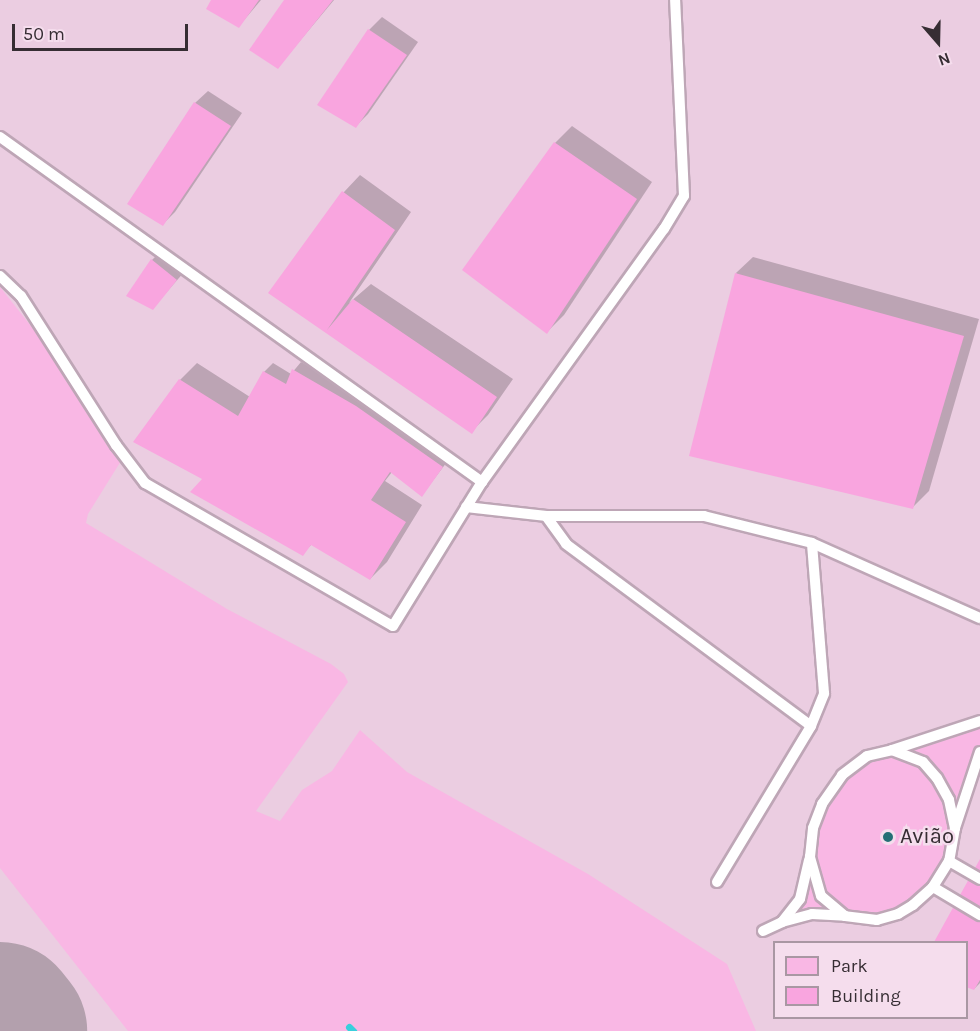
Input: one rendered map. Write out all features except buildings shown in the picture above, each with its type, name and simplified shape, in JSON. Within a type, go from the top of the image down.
[{"type":"lane","points":[[0,276],[21,296],[116,445],[145,483],[393,626],[482,482],[664,229],[684,196],[675,0]]},
{"type":"lane","points":[[0,137],[482,482]]},
{"type":"lane","points":[[466,507],[546,516],[704,516],[812,543],[980,618]]},
{"type":"lane","points":[[546,516],[566,544],[811,726]]},
{"type":"lane","points":[[717,882],[811,726],[824,693],[812,543]]},
{"type":"lane","points":[[782,922],[800,899],[816,820],[822,804],[842,775],[867,756],[980,721]]},
{"type":"lane","points":[[892,750],[923,762],[937,778],[949,800],[955,828]]},
{"type":"lane","points":[[763,931],[782,922],[812,914],[877,920],[898,914],[914,905],[933,887],[949,861],[955,828],[980,752]]},
{"type":"lane","points":[[810,857],[821,896],[845,916]]},
{"type":"lane","points":[[949,861],[980,879]]},
{"type":"lane","points":[[933,887],[980,915]]},
{"type":"shaded area","points":[[0,0],[980,0],[980,1031],[0,1031]]},
{"type":"green space","points":[[0,287],[42,340],[121,461],[88,514],[86,523],[227,609],[331,664],[344,674],[348,682],[256,811],[280,821],[302,790],[332,771],[360,730],[407,772],[588,874],[727,964],[756,1031],[128,1031],[0,868]]},
{"type":"green space","points":[[980,721],[980,752],[949,861],[912,905],[877,920],[845,916],[782,922],[800,899],[813,827],[842,775],[867,756]]},
{"type":"waterway","points":[[349,1027],[353,1031]]},
{"type":"runway","points":[[0,1021],[8,1031]]},
{"type":"place","name":"Avião","points":[[888,837]]}]
